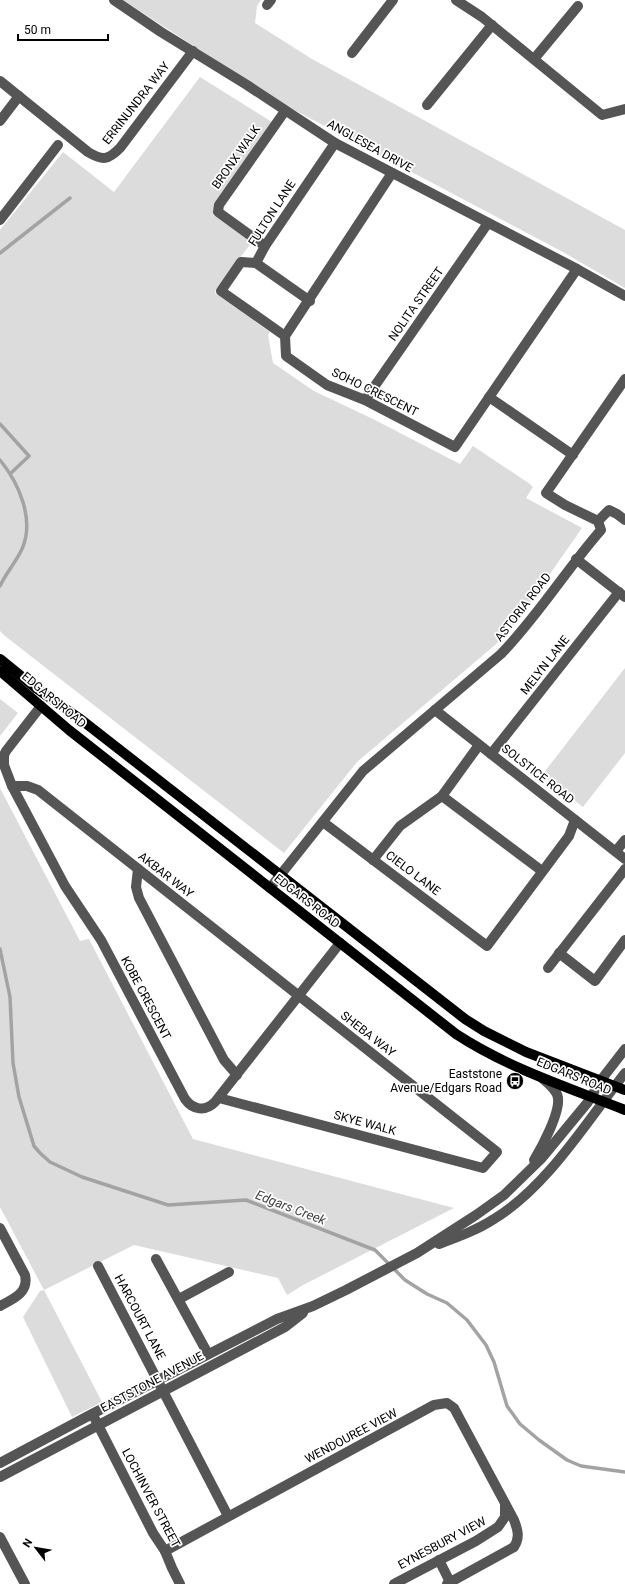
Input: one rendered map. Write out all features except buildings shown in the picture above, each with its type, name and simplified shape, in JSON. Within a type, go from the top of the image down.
[{"type":"main road","name":"EDGARS ROAD","points":[[1,663],[41,706],[69,730],[461,1037],[489,1053],[539,1076],[591,1098],[625,1110]]},
{"type":"main road","name":"EDGARS ROAD","points":[[1,663],[79,718],[446,1004],[478,1027],[526,1052],[625,1090]]},
{"type":"street","name":"ANGLESEA DRIVE","points":[[114,0],[260,93],[335,143],[577,269],[625,296]]},
{"type":"street","points":[[352,53],[393,0]]},
{"type":"street","points":[[457,0],[492,25],[602,115],[625,109]]},
{"type":"street","points":[[534,59],[578,6]]},
{"type":"street","points":[[427,105],[492,25]]},
{"type":"street","name":"ERRINUNDRA WAY","points":[[0,81],[88,152],[100,158],[109,157],[120,148],[193,51]]},
{"type":"street","points":[[0,121],[19,96]]},
{"type":"street","name":"BRONX WALK","points":[[265,246],[218,212],[219,205],[285,111]]},
{"type":"street","name":"FULTON LANE","points":[[310,301],[256,263],[265,246],[335,143]]},
{"type":"street","points":[[0,220],[58,145]]},
{"type":"street","points":[[256,263],[241,262],[221,291],[285,336],[310,301],[392,173]]},
{"type":"street","name":"NOLITA STREET","points":[[365,400],[488,223]]},
{"type":"street","name":"SOHO CRESCENT","points":[[285,336],[286,356],[328,385],[365,400],[454,447],[577,269]]},
{"type":"street","points":[[625,379],[546,493],[565,505],[598,521],[608,510],[625,520]]},
{"type":"street","points":[[489,397],[572,455]]},
{"type":"street","name":"ASTORIA ROAD","points":[[270,888],[363,771],[501,654],[518,636],[576,559],[601,530],[598,521]]},
{"type":"street","points":[[576,559],[622,594]]},
{"type":"street","name":"MELYN LANE","points":[[491,754],[622,594]]},
{"type":"street","name":"KOBE CRESCENT","points":[[41,706],[8,746],[4,756],[4,765],[12,786],[65,886],[101,940],[189,1105],[195,1108],[206,1109],[219,1098],[340,943]]},
{"type":"street","name":"SOLSTICE ROAD","points":[[435,710],[625,859]]},
{"type":"street","points":[[373,860],[400,826],[442,796],[479,745]]},
{"type":"street","name":"AKBAR WAY","points":[[12,786],[27,786],[38,790],[299,996]]},
{"type":"street","points":[[442,796],[542,872],[569,836],[575,820]]},
{"type":"street","name":"CIELO LANE","points":[[323,822],[487,946],[542,872]]},
{"type":"street","points":[[616,852],[625,840]]},
{"type":"street","points":[[138,869],[136,887],[139,898],[224,1060],[236,1075]]},
{"type":"street","points":[[548,968],[625,869]]},
{"type":"street","points":[[559,953],[595,981],[625,940]]},
{"type":"street","name":"SHEBA WAY","points":[[299,996],[497,1152]]},
{"type":"street","name":"EASTSTONE AVENUE","points":[[0,1463],[277,1319],[313,1306],[360,1282],[416,1252],[489,1207],[519,1181],[541,1159],[591,1098],[601,1080],[625,1049]]},
{"type":"street","name":"EASTSTONE AVENUE","points":[[416,1252],[482,1226],[494,1220],[516,1204],[532,1190],[546,1174],[604,1102],[614,1086],[625,1073]]},
{"type":"street","points":[[519,1181],[539,1152],[550,1128],[558,1104],[558,1097],[554,1090],[539,1076]]},
{"type":"street","name":"SKYE WALK","points":[[219,1098],[483,1168],[497,1152]]},
{"type":"street","points":[[0,1228],[25,1275],[26,1280],[20,1295],[0,1306]]},
{"type":"street","points":[[156,1259],[208,1354]]},
{"type":"street","name":"HARCOURT LANE","points":[[98,1266],[228,1516]]},
{"type":"street","points":[[179,1299],[229,1272]]},
{"type":"street","name":"EASTSTONE AVENUE","points":[[0,1477],[285,1327],[313,1306]]},
{"type":"street","name":"WENDOUREE VIEW","points":[[165,1551],[434,1405],[442,1403],[447,1403],[454,1408],[505,1504]]},
{"type":"street","name":"LOCHINVER STREET","points":[[92,1414],[153,1533],[165,1551],[180,1584]]},
{"type":"street","points":[[439,1560],[450,1583],[511,1549],[517,1542],[518,1529],[505,1504]]},
{"type":"street","name":"EYNESBURY VIEW","points":[[394,1584],[476,1541],[498,1527],[505,1517],[505,1504]]},
{"type":"street","points":[[0,1537],[25,1584]]},
{"type":"shaded area","points":[[123,0],[261,0],[257,6],[255,23],[312,59],[625,230],[625,288],[561,251],[283,104]]},
{"type":"shaded area","points":[[200,77],[272,122],[215,203],[213,215],[252,242],[216,289],[215,293],[270,332],[268,335],[273,363],[314,391],[373,419],[460,464],[473,446],[530,484],[533,487],[526,498],[582,528],[508,634],[357,762],[284,853],[0,631],[0,230],[63,152],[114,192]]},
{"type":"shaded area","points":[[625,668],[625,753],[583,807],[542,775]]},
{"type":"shaded area","points":[[0,699],[18,713],[0,736]]},
{"type":"shaded area","points":[[0,788],[80,941],[89,939],[193,1139],[454,1208],[303,1285],[287,1295],[278,1278],[134,1245],[44,1290],[0,1207]]},
{"type":"shaded area","points":[[44,1290],[102,1402],[72,1417],[23,1317],[40,1291]]},
{"type":"waterway","points":[[0,253],[70,198]]},
{"type":"waterway","points":[[0,424],[29,456],[11,473]]},
{"type":"waterway","name":"Edgars Creek","points":[[0,460],[7,469],[19,491],[26,514],[27,526],[26,538],[22,549],[0,586]]},
{"type":"waterway","name":"Edgars Creek","points":[[0,949],[10,997],[13,1063],[19,1097],[34,1146],[50,1162],[82,1177],[168,1205],[246,1200],[375,1250],[405,1280],[427,1294],[447,1303],[467,1320],[486,1345],[494,1362],[507,1406],[520,1424],[567,1460],[581,1466],[625,1472]]},
{"type":"place","name":"Eaststone Avenue/Edgars Road","points":[[515,1081]]}]
